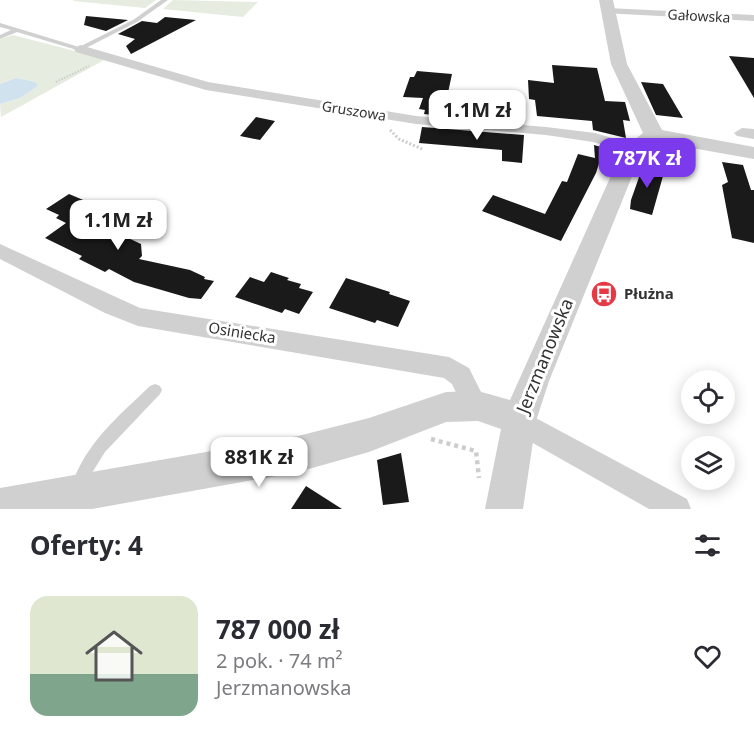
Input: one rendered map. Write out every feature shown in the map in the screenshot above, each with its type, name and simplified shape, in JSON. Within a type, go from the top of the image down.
[{"type":"street","name":"Gałowska","points":[[606,5],[754,18]]},
{"type":"street","points":[[606,5],[619,64],[643,142],[754,153]]},
{"type":"street","name":"Gruszowa","points":[[80,49],[206,86],[297,102],[416,120],[643,142]]},
{"type":"street","name":"Jerzmanowska","points":[[0,507],[298,454],[369,435],[446,407],[475,406],[492,409],[519,421],[538,366],[643,142]]},
{"type":"street","name":"Osiniecka","points":[[0,251],[138,317],[449,368],[461,376],[475,406]]},
{"type":"street","points":[[504,509],[519,421],[677,509]]},
{"type":"lane","points":[[0,25],[80,49],[135,21],[165,0]]},
{"type":"lane","points":[[0,37],[16,30]]},
{"type":"lane","points":[[78,493],[82,473],[91,457],[155,390]]},
{"type":"path","points":[[56,82],[106,57]]},
{"type":"shaded area","points":[[74,0],[156,0],[145,8]]},
{"type":"shaded area","points":[[173,0],[258,2],[243,17],[163,9]]},
{"type":"shaded area","points":[[13,35],[106,59],[1,117],[0,104],[20,98],[38,86],[36,82],[16,78],[0,84],[0,39]]},
{"type":"water","points":[[16,78],[36,82],[38,86],[20,98],[0,104],[0,84]]},
{"type":"building","points":[[86,16],[128,20],[106,31],[84,25]]},
{"type":"building","points":[[165,17],[196,20],[131,54],[126,46],[135,39],[118,34],[142,21],[157,23]]},
{"type":"building","points":[[729,56],[754,58],[754,98]]},
{"type":"building","points":[[552,65],[597,68],[605,101],[625,102],[630,121],[623,120],[626,138],[593,130],[592,121],[537,116],[535,100],[529,99],[528,80],[554,83]]},
{"type":"building","points":[[417,71],[452,74],[446,102],[465,105],[461,118],[424,114],[425,110],[419,109],[423,98],[403,97],[410,77],[414,77]]},
{"type":"building","points":[[641,82],[663,84],[683,118],[656,115]]},
{"type":"building","points":[[256,117],[275,121],[260,140],[240,136]]},
{"type":"building","points":[[422,127],[524,135],[522,163],[502,161],[502,150],[419,143]]},
{"type":"building","points":[[594,145],[604,148],[596,173],[561,241],[482,211],[493,195],[545,214],[562,181],[567,182],[578,154],[595,158]]},
{"type":"building","points":[[722,162],[743,165],[751,190],[754,190],[754,243],[732,238],[722,185],[728,182]]},
{"type":"building","points":[[644,163],[665,169],[652,215],[630,209]]},
{"type":"building","points":[[69,194],[107,210],[92,221],[141,244],[142,256],[139,259],[190,270],[205,277],[204,279],[214,281],[201,299],[189,298],[134,282],[109,269],[105,272],[79,259],[82,256],[45,238],[66,223],[56,218],[59,215],[46,209]]},
{"type":"building","points":[[271,272],[301,284],[299,288],[313,292],[299,314],[285,309],[282,313],[235,297],[250,277],[264,282]]},
{"type":"building","points":[[346,278],[410,301],[398,327],[377,320],[375,323],[329,308]]},
{"type":"building","points":[[401,453],[409,502],[383,505],[377,460]]},
{"type":"building","points":[[306,486],[342,509],[291,509]]},
{"type":"place","name":"Płużna","points":[[604,294]]}]
